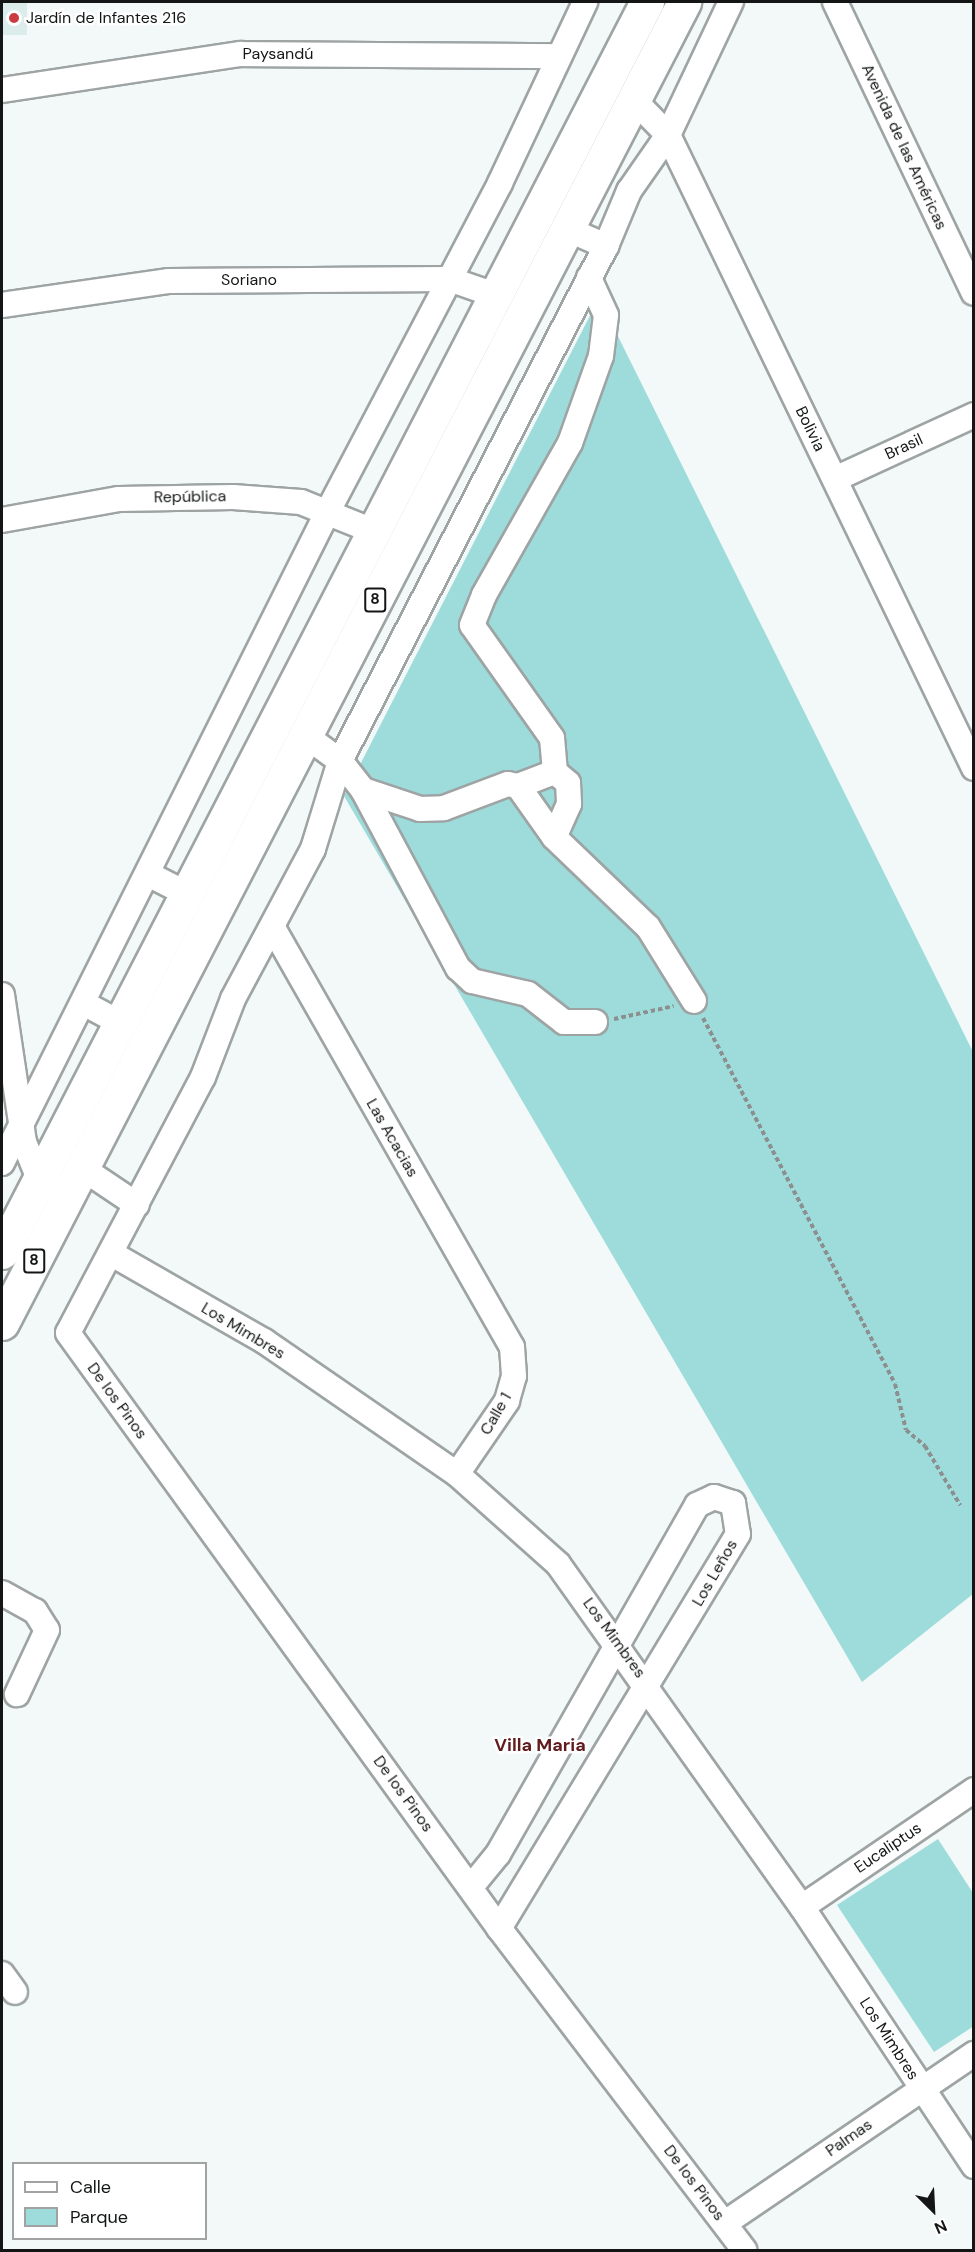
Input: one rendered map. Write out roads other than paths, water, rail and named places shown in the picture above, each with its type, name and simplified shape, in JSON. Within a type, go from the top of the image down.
[{"type":"highway","name":"8","points":[[2,1252],[36,1172],[118,1022],[647,2]]},
{"type":"highway","name":"8","points":[[2,1323],[684,2]]},
{"type":"street","points":[[2,1163],[12,1124],[83,1002],[328,511],[449,279],[585,2]]},
{"type":"street","points":[[112,1254],[313,849],[340,761],[606,246],[629,190],[668,135],[731,2]]},
{"type":"street","name":"Avenida de las Américas","points":[[835,2],[974,293]]},
{"type":"street","name":"Paysandú","points":[[2,90],[240,54],[557,56]]},
{"type":"street","name":"Bolivia","points":[[633,99],[668,135],[974,768]]},
{"type":"street","points":[[567,230],[606,246]]},
{"type":"street","points":[[554,837],[569,804],[568,783],[555,772],[552,738],[472,625],[484,595],[570,443],[601,357],[606,315],[589,278]]},
{"type":"street","name":"Soriano","points":[[2,305],[126,283],[449,279],[495,295]]},
{"type":"street","name":"Brasil","points":[[835,479],[974,415]]},
{"type":"street","name":"República","points":[[2,520],[119,499],[184,496],[271,499],[328,511],[374,531]]},
{"type":"street","points":[[306,736],[340,761],[363,790],[465,975],[488,989],[528,994],[564,1022],[595,1022]]},
{"type":"street","points":[[363,790],[420,809],[444,808],[508,784],[519,786],[555,772]]},
{"type":"street","points":[[519,786],[554,837],[648,927],[694,1001]]},
{"type":"street","points":[[148,874],[185,893]]},
{"type":"street","name":"Las Acacias","points":[[273,928],[512,1347]]},
{"type":"street","points":[[2,995],[12,1124],[36,1172],[66,1199]]},
{"type":"street","points":[[83,1002],[118,1022]]},
{"type":"street","points":[[82,1168],[137,1205]]},
{"type":"street","points":[[2,1170],[36,1172]]},
{"type":"street","name":"De los Pinos","points":[[112,1254],[68,1333],[499,1928],[744,2250]]},
{"type":"street","name":"Los Mimbres","points":[[112,1254],[264,1341],[457,1474],[558,1564],[621,1644],[802,1906],[974,2166]]},
{"type":"street","name":"Calle 1","points":[[457,1474],[507,1401],[514,1376],[512,1347]]},
{"type":"street","name":"Los Leños","points":[[471,1887],[498,1854],[621,1644],[697,1505],[714,1497],[733,1503],[738,1534],[650,1688],[499,1928]]},
{"type":"street","points":[[2,1593],[35,1611],[47,1630],[17,1694]]},
{"type":"street","name":"Eucaliptus","points":[[802,1906],[974,1790]]},
{"type":"street","name":"Palmas","points":[[725,2223],[974,2054]]},
{"type":"place","name":"Jardín de Infantes 216","points":[[14,18]]},
{"type":"district","name":"Villa Maria","points":[[540,1745]]}]
